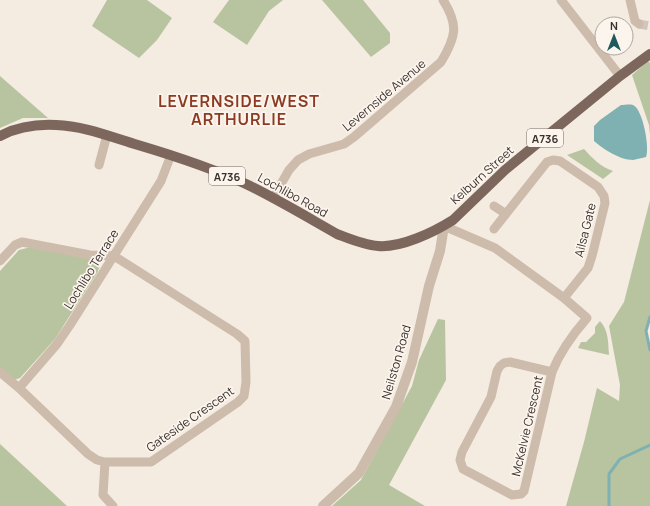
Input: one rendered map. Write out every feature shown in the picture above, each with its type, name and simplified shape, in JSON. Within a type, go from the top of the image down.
[{"type":"main road","name":"Kelburn Street","points":[[444,226],[505,170],[620,76],[650,54]]},
{"type":"main road","name":"Lochlibo Road","points":[[0,136],[27,127],[56,125],[90,130],[171,155],[246,184],[337,234],[352,240],[376,246],[391,246],[421,237],[444,226]]},
{"type":"street","name":"Levernside Avenue","points":[[273,198],[298,160],[309,154],[344,144],[441,62],[449,49],[454,30],[452,13],[443,0]]},
{"type":"street","points":[[561,0],[620,76]]},
{"type":"street","points":[[630,0],[635,21],[639,24]]},
{"type":"street","points":[[99,165],[107,135]]},
{"type":"street","name":"Lochlibo Terrace","points":[[19,388],[57,344],[161,181],[171,155]]},
{"type":"street","name":"Ailsa Gate","points":[[494,229],[547,162],[553,160],[560,161],[602,191],[605,203],[588,268],[564,298]]},
{"type":"street","points":[[494,206],[506,214]]},
{"type":"street","name":"McKelvie Crescent","points":[[444,226],[495,248],[564,298],[587,318],[565,346],[552,372],[524,491],[521,494],[512,494],[463,469],[460,460],[462,452],[491,397],[497,371],[500,366],[504,363],[510,362],[552,372]]},
{"type":"street","name":"Neilston Road","points":[[323,506],[359,473],[396,407],[412,362],[429,286],[440,252],[444,226]]},
{"type":"street","points":[[0,261],[15,245],[22,242],[90,255],[114,256]]},
{"type":"street","name":"Gateside Crescent","points":[[0,372],[19,388],[88,454],[97,460],[105,462],[151,462],[238,402],[244,396],[246,382],[245,341],[237,334],[114,256]]},
{"type":"street","points":[[105,462],[103,495],[113,506]]},
{"type":"green space","points":[[107,0],[147,0],[172,18],[157,40],[139,58],[92,26]]},
{"type":"green space","points":[[229,0],[283,0],[269,11],[247,45],[213,22]]},
{"type":"green space","points":[[322,0],[363,0],[390,33],[390,43],[371,57]]},
{"type":"green space","points":[[648,61],[650,63],[650,134],[649,125],[632,75]]},
{"type":"green space","points":[[0,76],[48,118],[23,118],[0,128]]},
{"type":"green space","points":[[584,149],[601,165],[613,171],[603,179],[567,155]]},
{"type":"green space","points":[[650,200],[650,317],[646,331],[650,350],[650,506],[566,506],[597,388],[619,401],[620,385],[609,326],[624,302]]},
{"type":"green space","points":[[34,248],[95,260],[100,266],[55,339],[20,378],[14,380],[0,368],[0,271],[19,250]]},
{"type":"green space","points":[[438,319],[445,320],[446,380],[389,485],[425,506],[332,506],[361,480],[412,386],[419,360]]},
{"type":"green space","points":[[600,321],[607,333],[609,355],[578,348],[581,342],[586,342],[595,333],[595,327]]},
{"type":"green space","points":[[0,444],[67,506],[0,506]]},
{"type":"water","points":[[621,105],[633,105],[637,108],[640,114],[645,130],[647,146],[646,157],[628,160],[607,151],[594,141],[594,126]]},
{"type":"waterway","points":[[650,317],[646,331],[650,350]]},
{"type":"waterway","points":[[609,506],[609,474],[620,459],[650,445]]},
{"type":"tunnel","points":[[639,24],[650,26]]},
{"type":"district","name":"LEVERNSIDE/WEST ARTHURLIE","points":[[239,110]]}]
